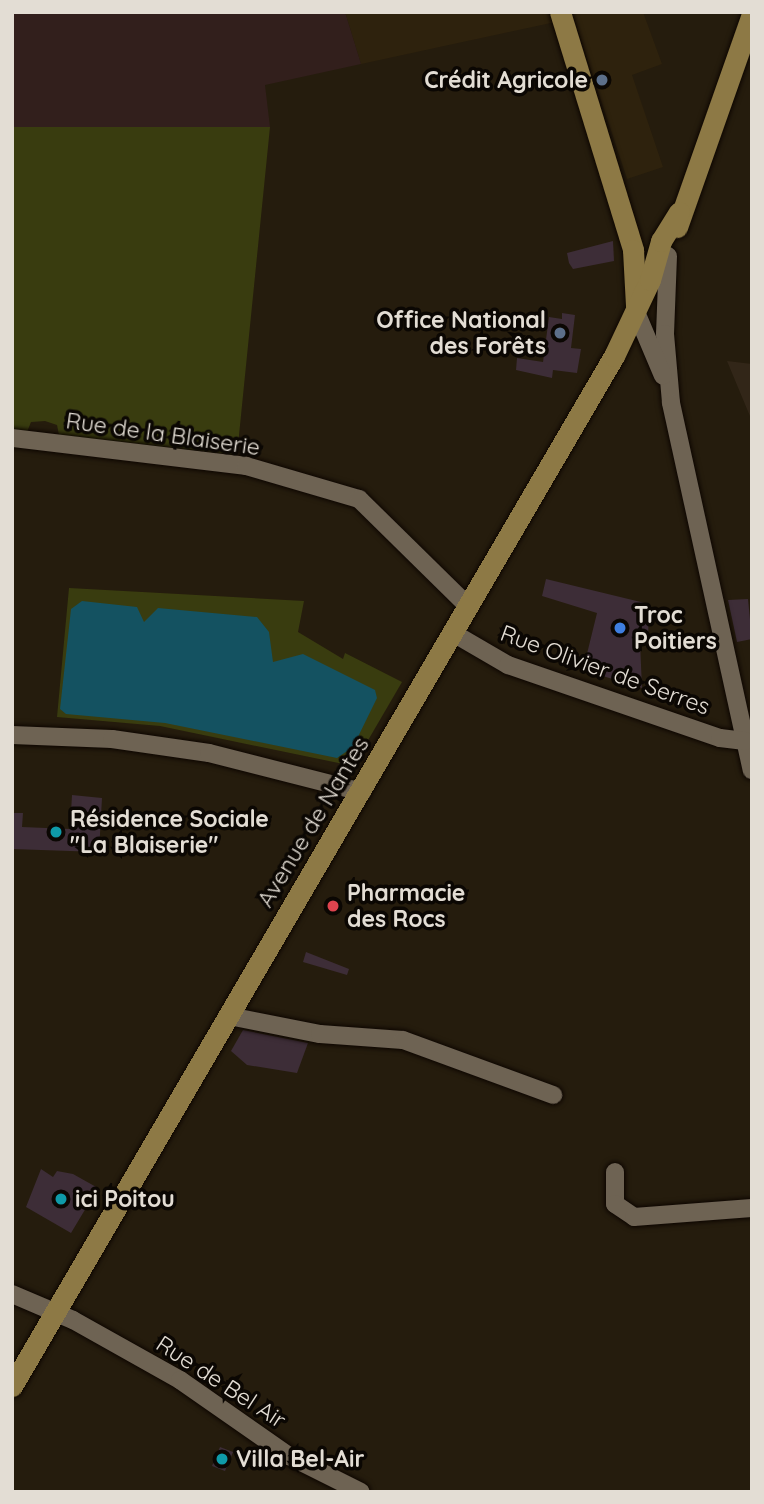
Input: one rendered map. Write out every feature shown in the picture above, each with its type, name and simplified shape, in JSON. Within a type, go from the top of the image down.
[{"type":"main road","points":[[560,12],[635,255],[650,280]]},
{"type":"main road","points":[[650,280],[668,256],[679,212],[752,14]]},
{"type":"main road","points":[[650,280],[661,241],[679,212]]},
{"type":"main road","points":[[635,255],[636,312]]},
{"type":"main road","name":"Avenue de Nantes","points":[[12,1385],[469,607],[636,312],[650,280]]},
{"type":"street","points":[[668,256],[665,334],[671,403],[752,770]]},
{"type":"street","points":[[650,280],[665,334]]},
{"type":"street","points":[[636,312],[671,403]]},
{"type":"street","name":"Rue de la Blaiserie","points":[[12,438],[246,466],[359,499],[469,607]]},
{"type":"street","name":"Rue Olivier de Serres","points":[[453,634],[508,665],[720,738],[745,741]]},
{"type":"street","points":[[12,735],[111,739],[209,754],[362,792]]},
{"type":"street","points":[[229,1016],[320,1034],[403,1040],[552,1095]]},
{"type":"street","points":[[615,1172],[615,1204],[634,1217],[752,1208]]},
{"type":"street","name":"Rue de Bel Air","points":[[12,1294],[180,1380],[289,1456],[361,1492]]},
{"type":"shaded area","points":[[12,12],[345,12],[361,64],[265,85],[270,127],[12,127]]},
{"type":"shaded area","points":[[345,12],[643,12],[662,64],[632,75],[663,167],[627,179],[574,18],[361,64]]},
{"type":"shaded area","points":[[727,361],[752,364],[752,421]]},
{"type":"green space","points":[[12,127],[270,127],[237,455],[59,435],[57,425],[45,421],[31,422],[27,432],[12,430]]},
{"type":"green space","points":[[69,588],[304,601],[298,632],[343,659],[345,653],[402,682],[353,766],[160,726],[57,717]]},
{"type":"water","points":[[82,601],[137,607],[144,622],[158,608],[257,617],[269,632],[273,662],[303,654],[375,690],[377,698],[353,747],[337,758],[165,723],[66,714],[60,709],[71,609]]},
{"type":"building","points":[[613,241],[614,261],[573,269],[569,263],[567,253]]},
{"type":"building","name":"Office National des Forêts","points":[[562,313],[575,315],[571,348],[581,349],[577,373],[553,370],[552,378],[516,370],[517,358],[543,362],[549,317],[562,319]]},
{"type":"building","name":"Troc Poitiers","points":[[546,579],[649,604],[648,641],[640,642],[642,688],[583,670],[597,613],[542,596]]},
{"type":"building","points":[[748,599],[752,639],[737,642],[728,600]]},
{"type":"building","name":"Résidence Sociale \"La Blaiserie\"","points":[[72,795],[102,798],[99,852],[12,849],[12,813],[23,813],[22,827],[70,829]]},
{"type":"building","points":[[306,952],[349,969],[347,975],[303,962]]},
{"type":"building","points":[[243,1030],[308,1043],[297,1073],[247,1065],[231,1051]]},
{"type":"building","name":"ici Poitou","points":[[41,1169],[53,1177],[57,1171],[73,1174],[98,1188],[71,1233],[26,1207]]},
{"type":"building","name":"Villa Bel-Air","points":[[220,1447],[233,1452],[225,1471],[212,1466]]},
{"type":"place","name":"Crédit Agricole","points":[[602,80]]},
{"type":"place","name":"Office National des Forêts","points":[[560,333]]},
{"type":"place","name":"Troc Poitiers","points":[[620,628]]},
{"type":"place","name":"Résidence Sociale \"La Blaiserie\"","points":[[56,832]]},
{"type":"place","name":"Pharmacie des Rocs","points":[[333,906]]},
{"type":"place","name":"ici Poitou","points":[[61,1199]]},
{"type":"place","name":"Villa Bel-Air","points":[[222,1459]]}]
